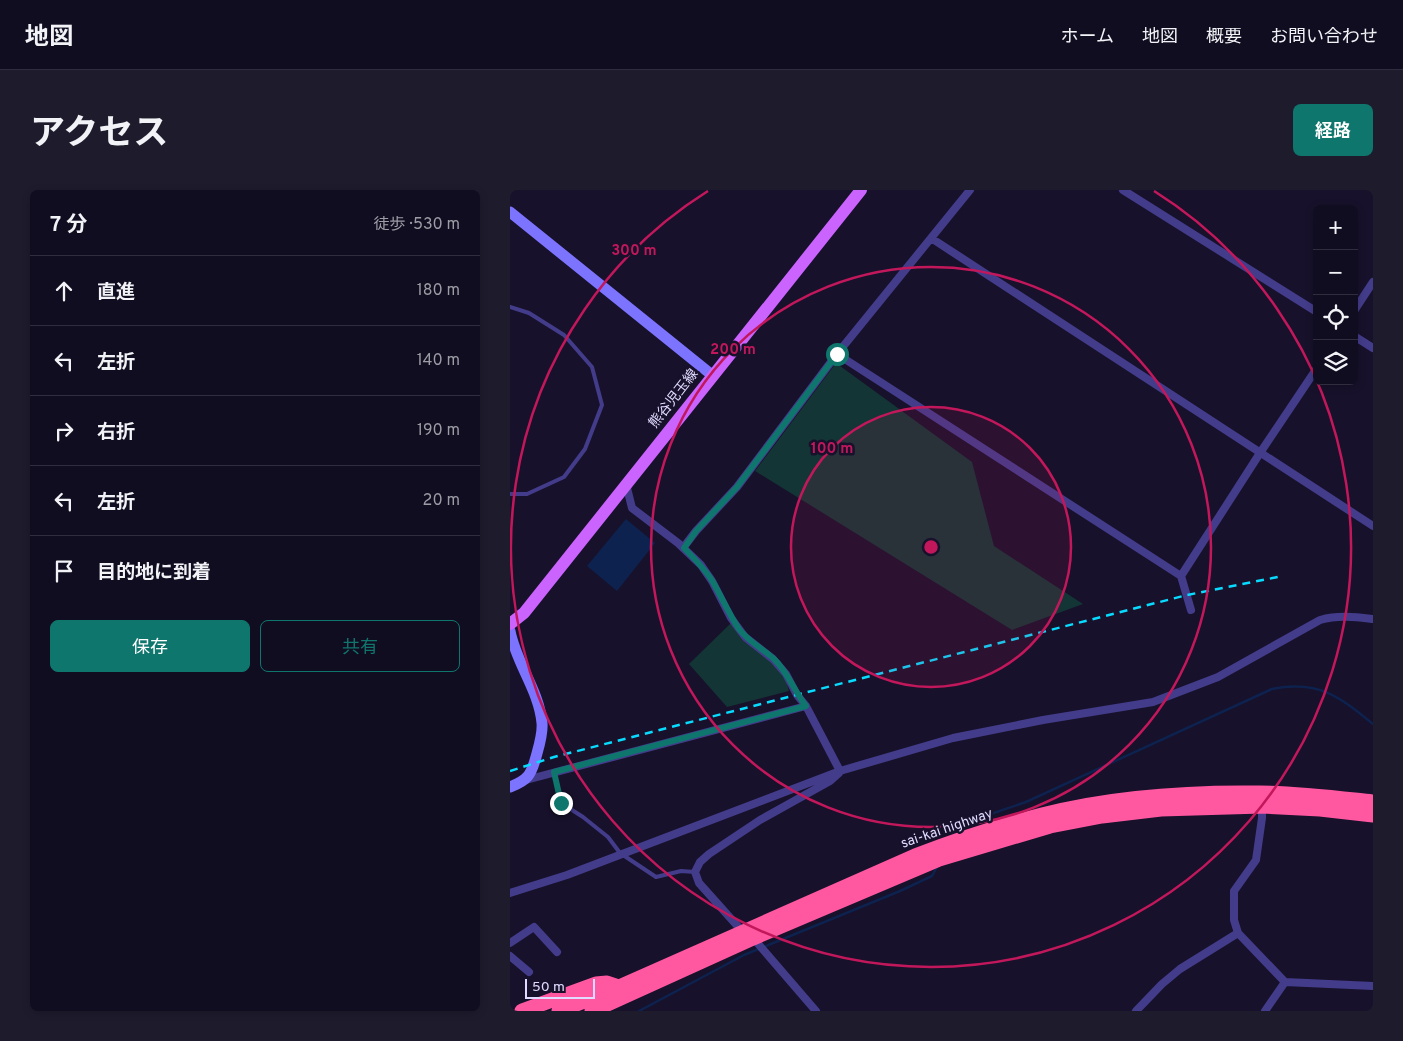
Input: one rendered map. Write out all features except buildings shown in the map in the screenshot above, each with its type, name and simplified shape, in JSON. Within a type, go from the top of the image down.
[{"type":"highway","name":"sai-kai highway","points":[[592,1011],[626,991],[916,856],[943,845],[1042,814],[1160,796],[1260,793],[1373,802]]},
{"type":"highway","name":"sai-kai highway","points":[[748,935],[938,859],[1050,826],[1102,816],[1162,809],[1262,806],[1320,809],[1373,815]]},
{"type":"highway","points":[[522,1011],[596,984],[607,983],[626,991],[614,1011]]},
{"type":"highway","name":"sai-kai highway","points":[[559,1011],[626,991]]},
{"type":"main road","name":"熊谷児玉線","points":[[510,624],[524,613],[861,190]]},
{"type":"street","points":[[684,548],[696,531],[737,487],[837,354],[970,190]]},
{"type":"street","points":[[1123,190],[1313,309]]},
{"type":"street","points":[[510,212],[712,375]]},
{"type":"street","points":[[931,238],[1373,526]]},
{"type":"street","points":[[1358,306],[1373,282]]},
{"type":"street","points":[[1358,339],[1373,348]]},
{"type":"street","points":[[837,354],[1181,576],[1191,610]]},
{"type":"street","points":[[1181,576],[1260,452],[1313,374]]},
{"type":"street","points":[[626,484],[632,508],[684,548],[701,565],[712,581],[731,618],[745,637],[774,659],[786,674],[797,695],[806,706],[840,771]]},
{"type":"street","points":[[510,893],[566,875],[840,771],[953,738],[1043,720],[1153,702],[1218,677],[1320,620],[1332,617],[1373,618]]},
{"type":"street","points":[[510,631],[513,644],[540,710],[542,724],[541,739],[531,773],[526,780]]},
{"type":"street","points":[[510,787],[554,772],[806,706]]},
{"type":"street","points":[[816,1011],[699,883],[695,872],[700,862],[709,854],[760,820],[830,781],[840,771]]},
{"type":"street","points":[[1262,806],[1256,860],[1234,891],[1234,920],[1238,932],[1285,982],[1373,986]]},
{"type":"street","points":[[510,943],[534,927],[557,952]]},
{"type":"street","points":[[1136,1011],[1162,984],[1180,969],[1238,932]]},
{"type":"street","points":[[510,956],[529,972]]},
{"type":"street","points":[[1265,1011],[1285,982]]},
{"type":"lane","points":[[510,308],[529,314],[564,335],[592,367],[602,405],[585,449],[564,477],[527,494],[510,494]]},
{"type":"lane","points":[[554,772],[561,803],[583,817],[608,837],[620,853],[656,877],[681,871],[695,872]]},
{"type":"green space","points":[[836,363],[972,462],[994,546],[1083,604],[1012,630],[755,471]]},
{"type":"green space","points":[[731,623],[742,640],[771,660],[784,674],[789,691],[727,707],[689,664]]},
{"type":"water","points":[[626,519],[655,543],[617,591],[587,566]]},
{"type":"waterway","points":[[953,833],[979,818],[1026,802],[1272,689],[1302,687],[1327,693],[1349,705],[1373,724]]},
{"type":"waterway","points":[[639,1011],[744,955],[932,876],[937,867]]},
{"type":"railway","points":[[510,771],[554,757],[1187,595],[1278,577]]},
{"type":"route","points":[[561,803],[554,772],[806,706],[774,659],[745,637],[731,618],[712,581],[701,565],[684,548],[696,531],[737,487],[837,354]]}]
